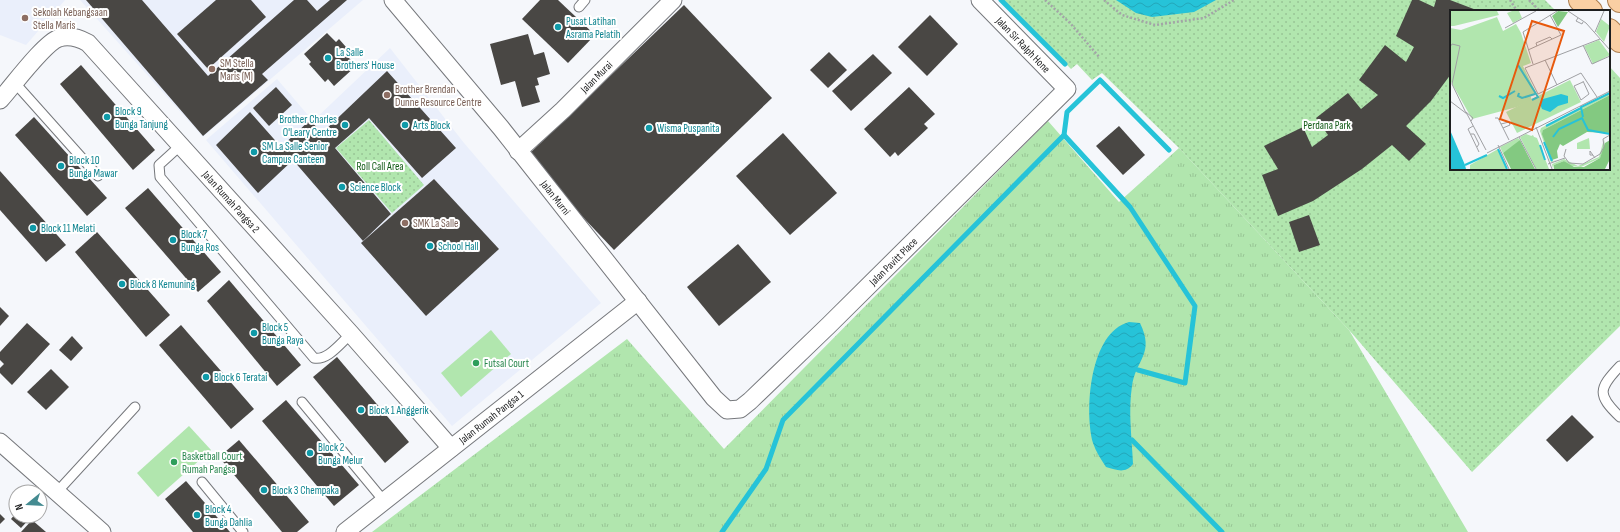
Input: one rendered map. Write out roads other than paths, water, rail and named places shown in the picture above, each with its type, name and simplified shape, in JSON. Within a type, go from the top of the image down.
[{"type":"main road","points":[[1580,0],[1590,10]]},
{"type":"main road","points":[[1610,31],[1620,41]]},
{"type":"street","name":"Jalan Murni","points":[[393,0],[518,151],[714,398]]},
{"type":"street","name":"Jalan Murai","points":[[518,151],[563,110],[674,0]]},
{"type":"street","name":"Jalan Sir Ralph Hone","points":[[980,0],[1067,89]]},
{"type":"street","name":"Jalan Rumah Pangsa 2","points":[[0,100],[48,45],[58,38],[68,36],[79,38],[88,43],[181,144],[451,448]]},
{"type":"street","name":"Jalan Pavitt Place","points":[[714,398],[727,410],[740,409],[829,325],[1067,89]]},
{"type":"street","name":"Jalan Rumah Pangsa 1","points":[[345,532],[638,301]]},
{"type":"street","points":[[0,442],[102,532]]},
{"type":"lane","points":[[15,84],[98,176]]},
{"type":"lane","points":[[181,144],[159,165],[160,177],[314,358],[320,359],[325,356],[351,334]]},
{"type":"lane","points":[[1620,366],[1606,380],[1603,388],[1604,399],[1620,417]]},
{"type":"lane","points":[[302,402],[384,501]]},
{"type":"lane","points":[[57,492],[135,407]]},
{"type":"lane","points":[[202,482],[243,532]]},
{"type":"water","points":[[1116,0],[1216,0],[1194,12],[1152,17],[1136,13]]},
{"type":"water","points":[[1129,322],[1140,323],[1146,342],[1143,356],[1134,377],[1132,386],[1130,415],[1133,464],[1127,469],[1121,470],[1106,467],[1094,446],[1090,428],[1090,392],[1098,356],[1106,340],[1116,329]]},
{"type":"waterway","points":[[1001,0],[1065,64]]},
{"type":"waterway","points":[[722,532],[766,469],[783,420],[1064,135],[1067,112],[1100,80],[1169,150]]},
{"type":"waterway","points":[[1064,135],[1130,207],[1195,306],[1185,383],[1138,370]]},
{"type":"waterway","points":[[1132,440],[1222,532]]},
{"type":"place","name":"Sekolah Kebangsaan Stella Maris","points":[[25,18]]},
{"type":"place","name":"Pusat Latihan Asrama Pelatih","points":[[558,27]]},
{"type":"place","name":"La Salle Brothers' House","points":[[328,58]]},
{"type":"place","name":"SM Stella Maris (M)","points":[[212,69]]},
{"type":"place","name":"Brother Brendan Dunne Resource Centre","points":[[387,95]]},
{"type":"place","name":"Block 9 Bunga Tanjung","points":[[107,117]]},
{"type":"place","name":"Brother Charles O'Leary Centre","points":[[345,125]]},
{"type":"place","name":"Arts Block","points":[[405,125]]},
{"type":"place","name":"Wisma Puspanita","points":[[649,128]]},
{"type":"place","name":"SM La Salle Senior Campus Canteen","points":[[254,152]]},
{"type":"place","name":"Block 10 Bunga Mawar","points":[[61,166]]},
{"type":"place","name":"Science Block","points":[[342,187]]},
{"type":"place","name":"SMK La Salle","points":[[405,223]]},
{"type":"place","name":"Block 11 Melati","points":[[33,228]]},
{"type":"place","name":"Block 7 Bunga Ros","points":[[173,240]]},
{"type":"place","name":"School Hall","points":[[430,246]]},
{"type":"place","name":"Block 8 Kemuning","points":[[122,284]]},
{"type":"place","name":"Block 5 Bunga Raya","points":[[254,333]]},
{"type":"place","name":"Futsal Court","points":[[476,363]]},
{"type":"place","name":"Block 6 Teratai","points":[[206,377]]},
{"type":"place","name":"Block 1 Anggerik","points":[[361,410]]},
{"type":"place","name":"Block 2 Bunga Melur","points":[[310,453]]},
{"type":"place","name":"Basketball Court Rumah Pangsa","points":[[174,462]]},
{"type":"place","name":"Block 3 Chempaka","points":[[264,490]]},
{"type":"place","name":"Block 4 Bunga Dahlia","points":[[197,515]]},
{"type":"park label","name":"Perdana Park","points":[[1327,125]]},
{"type":"park label","name":"Roll Call Area","points":[[380,166]]}]
